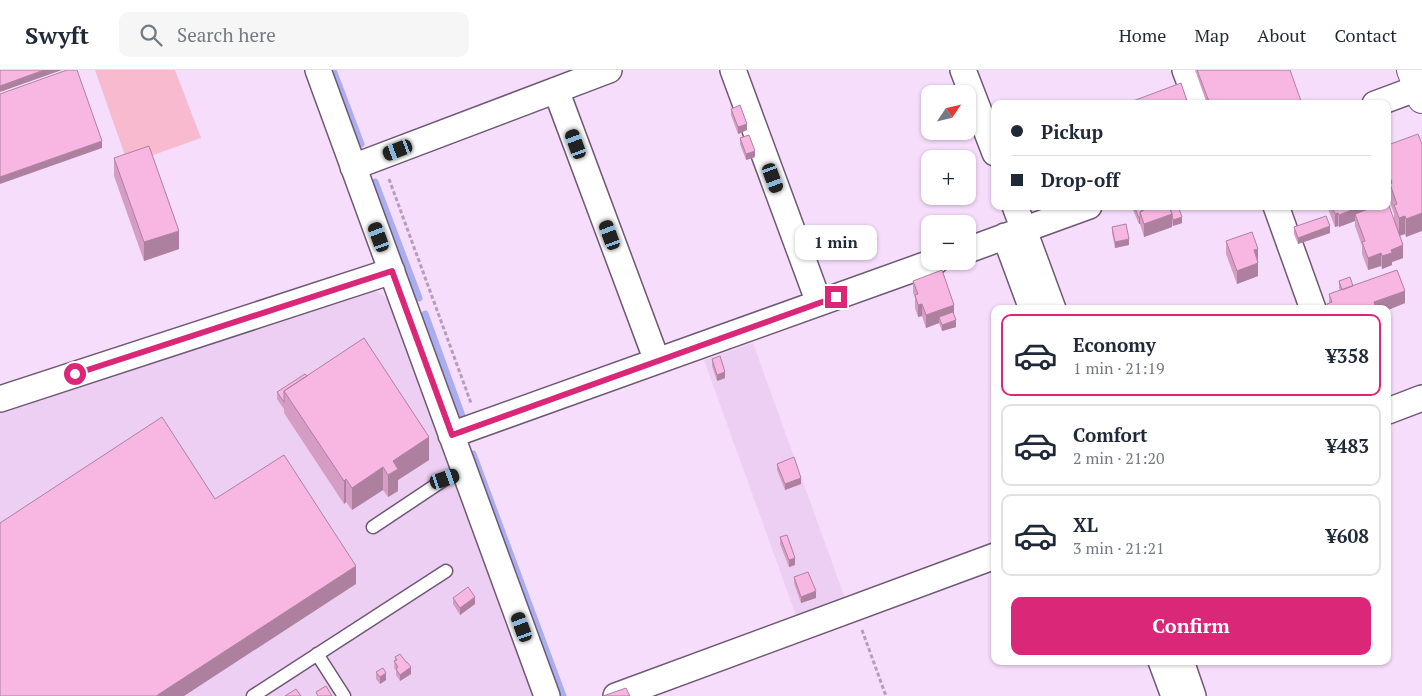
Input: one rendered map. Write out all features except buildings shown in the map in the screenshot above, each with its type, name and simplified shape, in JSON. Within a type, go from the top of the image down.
[{"type":"street","points":[[318,70],[547,696]]},
{"type":"street","points":[[353,167],[609,70]]},
{"type":"street","points":[[733,70],[819,303]]},
{"type":"street","points":[[963,70],[991,143]]},
{"type":"street","points":[[1185,70],[1196,100]]},
{"type":"street","points":[[1385,100],[1418,86]]},
{"type":"street","points":[[556,90],[656,361]]},
{"type":"street","points":[[1015,210],[1015,233],[1031,305]]},
{"type":"street","points":[[976,247],[1078,210]]},
{"type":"street","points":[[1277,210],[1312,305]]},
{"type":"street","points":[[1015,233],[1051,305]]},
{"type":"street","points":[[452,435],[921,266]]},
{"type":"street","points":[[0,399],[392,271]]},
{"type":"street","points":[[1391,410],[1422,398]]},
{"type":"street","points":[[616,696],[991,557]]},
{"type":"street","points":[[1162,665],[1174,696]]},
{"type":"street","points":[[1182,665],[1193,696]]},
{"type":"lane","points":[[373,526],[445,479],[465,472]]},
{"type":"lane","points":[[253,696],[446,571]]},
{"type":"lane","points":[[317,654],[344,696]]},
{"type":"path","points":[[380,157],[480,425]]},
{"type":"path","points":[[854,608],[886,696]]},
{"type":"shaded area","points":[[95,70],[175,70],[201,138],[128,164]]},
{"type":"shaded area","points":[[375,291],[389,299],[537,696],[0,696],[0,413]]},
{"type":"shaded area","points":[[753,343],[847,604],[798,621],[704,360]]},
{"type":"waterway","points":[[333,70],[361,144]]},
{"type":"waterway","points":[[375,182],[419,298]]},
{"type":"waterway","points":[[425,314],[462,416]]},
{"type":"waterway","points":[[473,454],[563,696]]},
{"type":"route","points":[[75,374],[392,271],[452,435],[836,297]]}]
